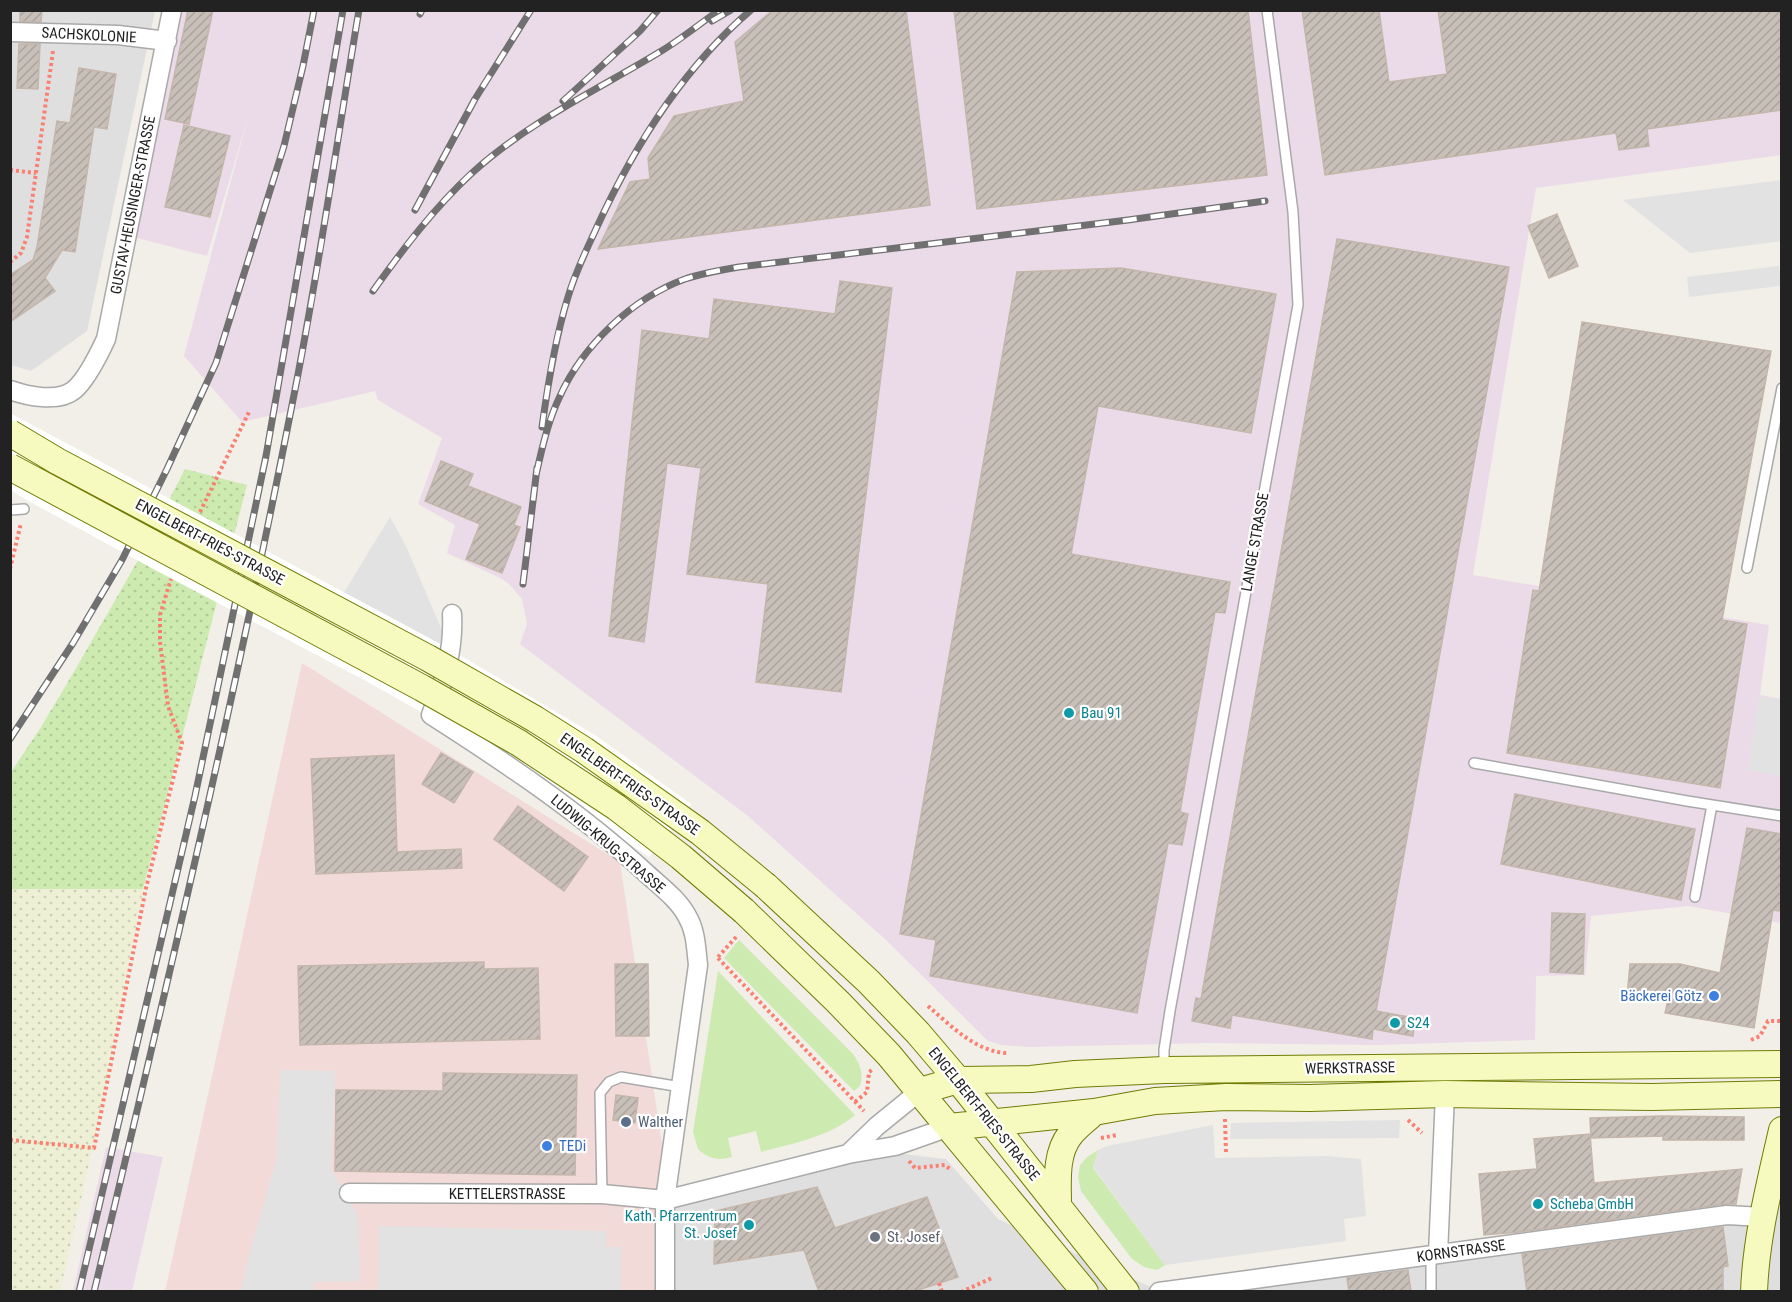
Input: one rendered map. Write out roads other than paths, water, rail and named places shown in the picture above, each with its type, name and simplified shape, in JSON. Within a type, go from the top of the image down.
[{"type":"main road","name":"ENGELBERT-FRIES-STRASSE","points":[[10,433],[78,472],[428,658],[535,719],[584,750],[700,832],[766,885],[869,982],[918,1033],[1058,1204],[1126,1292]]},
{"type":"main road","name":"ENGELBERT-FRIES-STRASSE","points":[[10,467],[422,688],[519,743],[615,807],[681,857],[743,921],[838,1002],[920,1091],[1085,1292]]},
{"type":"main road","name":"WERKSTRASSE","points":[[920,1091],[958,1080],[1031,1079],[1075,1074],[1164,1070],[1782,1064]]},
{"type":"main road","name":"WERKSTRASSE","points":[[949,1127],[1094,1112],[1155,1101],[1226,1097],[1310,1098],[1445,1094],[1652,1097],[1782,1094]]},
{"type":"main road","points":[[1058,1204],[1059,1163],[1062,1150],[1069,1136],[1094,1112]]},
{"type":"main road","points":[[1754,1292],[1763,1217],[1782,1130]]},
{"type":"street","name":"GUSTAV-HEUSINGER-STRASSE","points":[[10,390],[30,396],[46,397],[73,391],[94,363],[106,339],[172,10]]},
{"type":"street","name":"SACHSKOLONIE","points":[[10,32],[118,35],[166,40]]},
{"type":"street","name":"LUDWIG-KRUG-STRASSE","points":[[452,614],[453,635],[448,669],[431,715],[493,754],[627,856],[675,900],[687,915],[694,931],[698,965],[665,1200]]},
{"type":"street","name":"KETTELERSTRASSE","points":[[848,1154],[920,1091]]},
{"type":"street","points":[[1434,1255],[1445,1094]]},
{"type":"street","name":"KETTELERSTRASSE","points":[[349,1192],[602,1194],[665,1200],[848,1154],[895,1146],[949,1127]]},
{"type":"street","points":[[665,1200],[665,1292]]},
{"type":"street","name":"KORNSTRASSE","points":[[1160,1292],[1727,1215],[1763,1217]]},
{"type":"lane","name":"LANGE STRASSE","points":[[1164,1070],[1164,1050],[1169,1021],[1298,305],[1293,212],[1266,10]]},
{"type":"lane","points":[[1747,568],[1782,388]]},
{"type":"lane","points":[[10,510],[24,509]]},
{"type":"lane","points":[[1474,763],[1782,816]]},
{"type":"lane","points":[[1695,897],[1712,805]]},
{"type":"lane","points":[[602,1194],[600,1093],[609,1083],[621,1077],[681,1087]]},
{"type":"lane","points":[[1431,1292],[1434,1255]]},
{"type":"railway","points":[[10,739],[73,643],[122,560],[216,363],[284,146],[314,10]]},
{"type":"railway","points":[[79,1292],[195,796],[266,456],[343,10]]},
{"type":"railway","points":[[94,1292],[198,846],[271,512],[311,302],[359,10]]},
{"type":"railway","points":[[420,14],[422,10]]},
{"type":"railway","points":[[415,210],[475,99],[531,10]]},
{"type":"railway","points":[[563,101],[640,31],[658,10]]},
{"type":"railway","points":[[373,291],[407,244],[432,215],[458,186],[494,155],[564,107],[663,50],[719,10]]},
{"type":"railway","points":[[712,21],[731,10]]},
{"type":"railway","points":[[542,427],[552,361],[568,297],[581,262],[610,199],[643,140],[681,84],[726,33],[751,10]]},
{"type":"railway","points":[[536,475],[556,405],[582,359],[596,342],[629,311],[666,287],[685,279],[739,267],[1265,201]]},
{"type":"railway","points":[[523,584],[537,468]]},
{"type":"place","name":"Bau 91","points":[[1069,713]]},
{"type":"place","name":"Bäckerei Götz","points":[[1714,996]]},
{"type":"place","name":"S24","points":[[1395,1023]]},
{"type":"place","name":"Walther","points":[[626,1122]]},
{"type":"place","name":"TEDi","points":[[547,1146]]},
{"type":"place","name":"Scheba GmbH","points":[[1538,1204]]},
{"type":"place","name":"Kath. Pfarrzentrum St. Josef","points":[[749,1225]]},
{"type":"place","name":"St. Josef","points":[[875,1237]]}]
